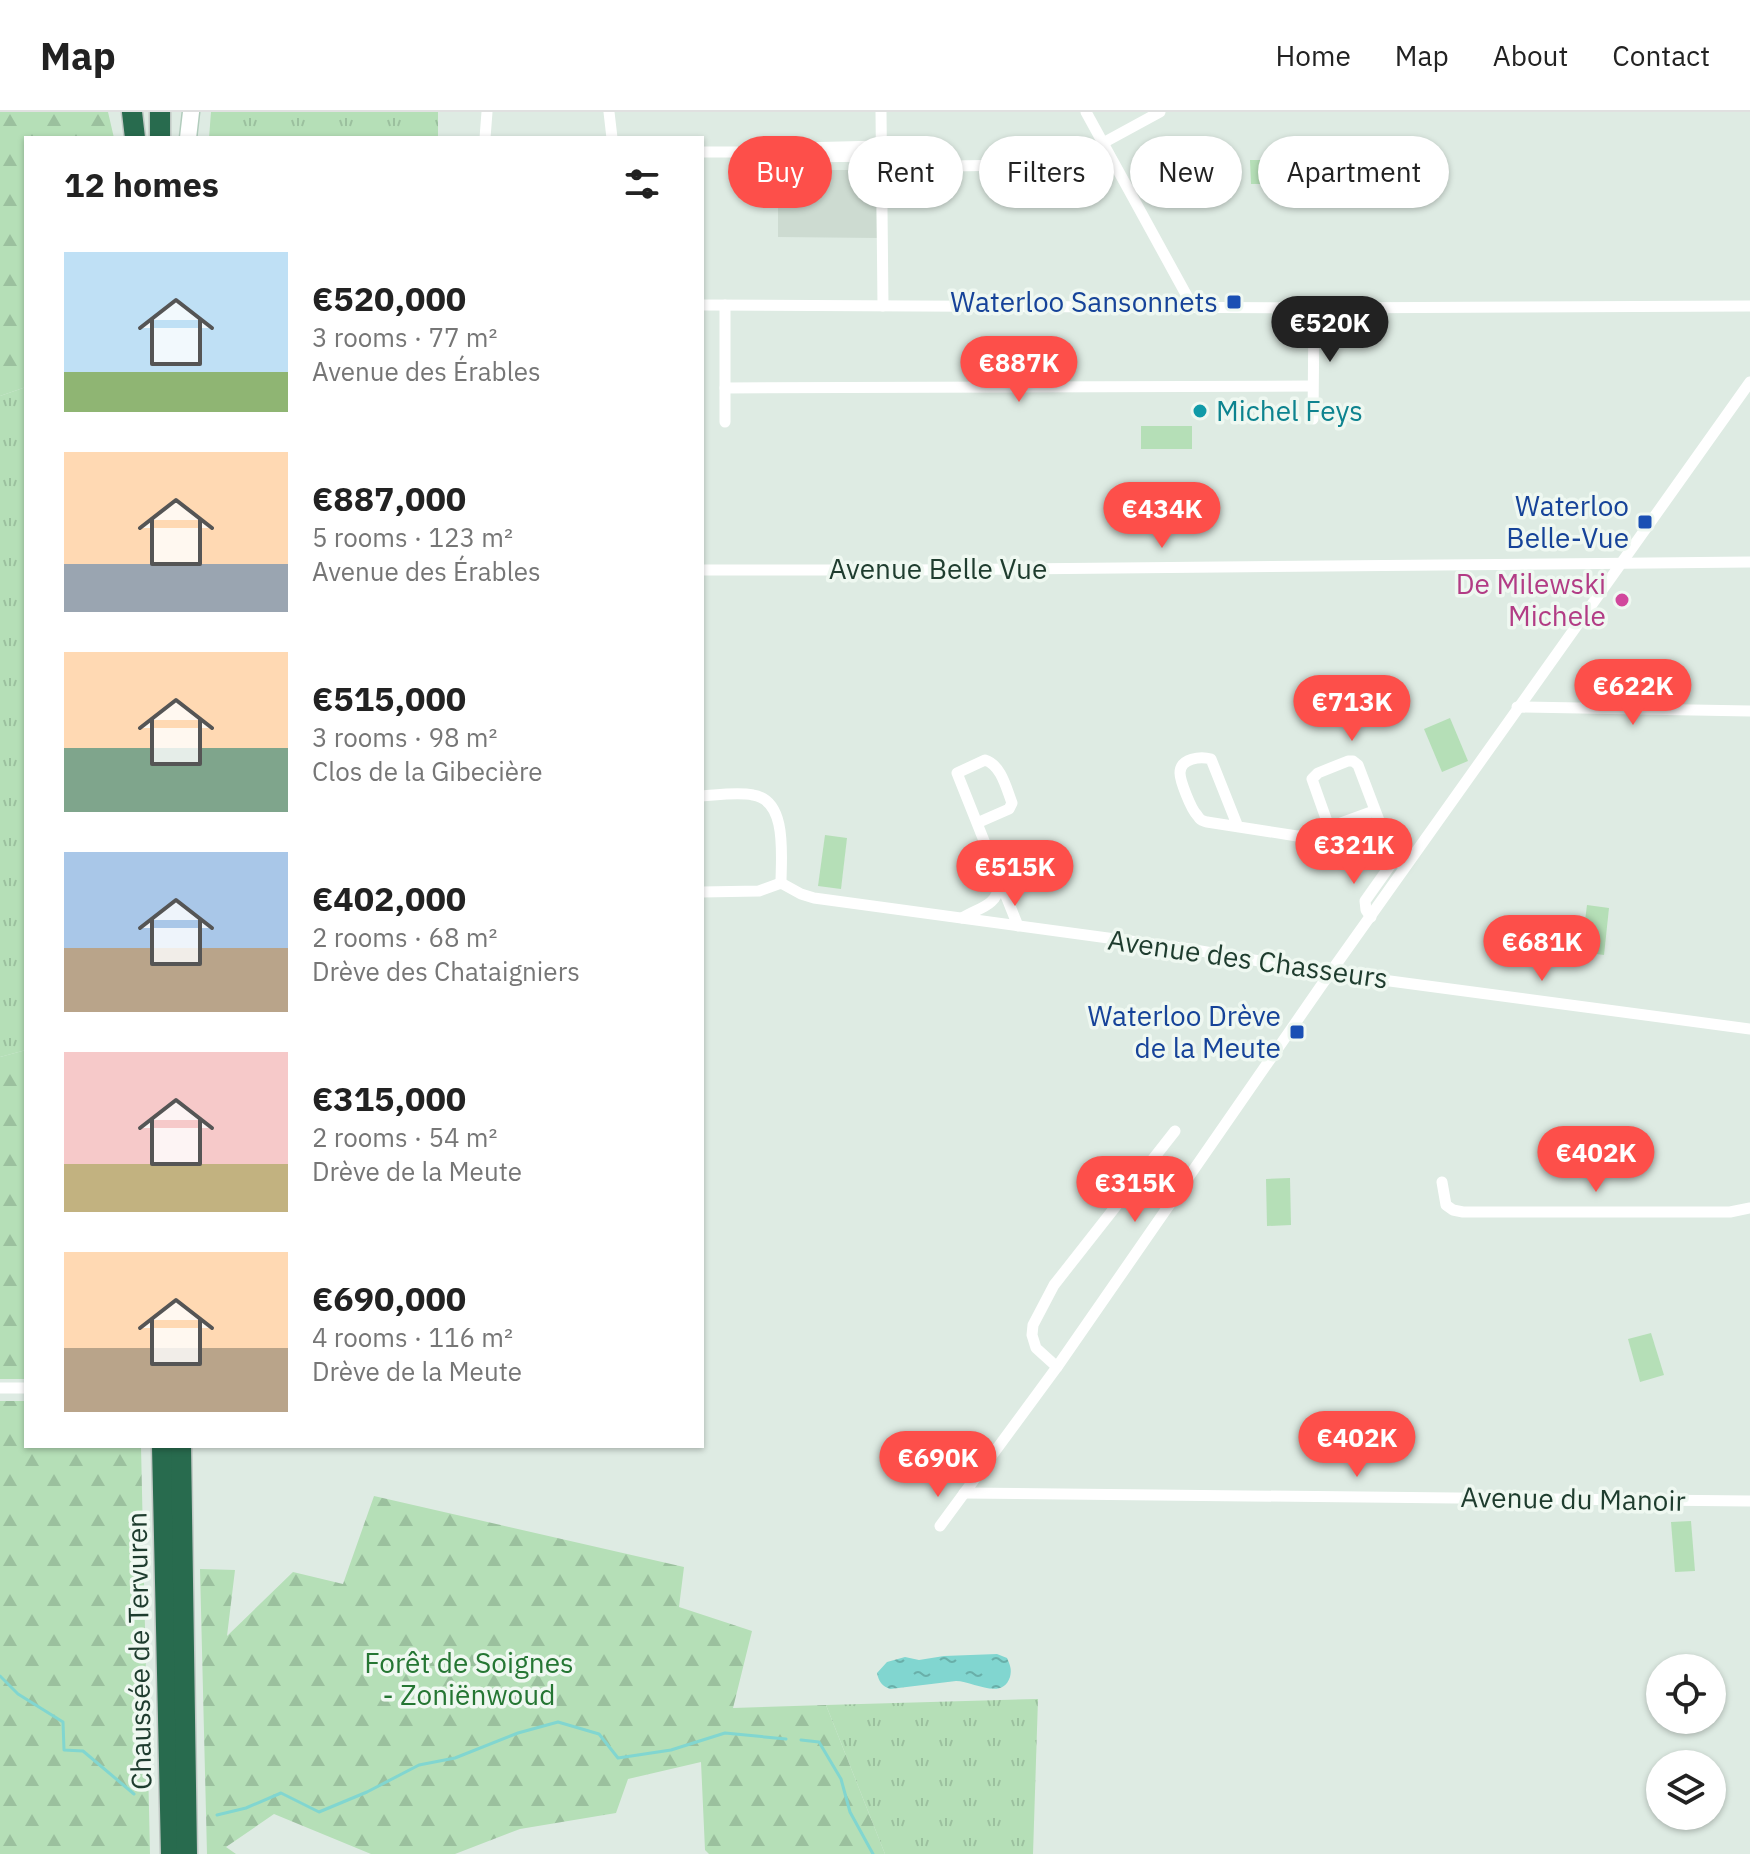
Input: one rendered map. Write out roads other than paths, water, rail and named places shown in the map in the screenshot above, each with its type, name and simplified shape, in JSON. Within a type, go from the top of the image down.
[{"type":"highway","points":[[132,112],[135,136]]},
{"type":"highway","points":[[144,112],[145,136]]},
{"type":"highway","points":[[160,112],[160,136]]},
{"type":"highway","name":"Chaussée de Tervuren","points":[[162,1448],[171,1854]]},
{"type":"highway","name":"Chaussée de Tervuren","points":[[181,1448],[187,1854]]},
{"type":"street","points":[[188,136],[191,112]]},
{"type":"street","points":[[485,136],[487,112]]},
{"type":"street","points":[[881,112],[881,136]]},
{"type":"street","points":[[1086,112],[1099,136]]},
{"type":"street","points":[[1114,137],[1160,112]]},
{"type":"street","points":[[604,136],[608,115]]},
{"type":"street","points":[[608,115],[612,136]]},
{"type":"street","points":[[704,152],[789,152],[802,157],[848,156]]},
{"type":"street","points":[[1114,164],[1193,307]]},
{"type":"street","points":[[882,208],[883,306]]},
{"type":"street","points":[[704,305],[1314,308],[1750,306]]},
{"type":"street","points":[[725,305],[725,422]]},
{"type":"street","points":[[1313,419],[1314,308]]},
{"type":"street","points":[[940,1526],[1057,1367],[1371,917],[1399,863],[1517,707],[1750,382]]},
{"type":"street","points":[[725,388],[1312,386]]},
{"type":"street","name":"Avenue Belle Vue","points":[[704,570],[1750,562]]},
{"type":"street","points":[[1517,707],[1750,711]]},
{"type":"street","points":[[1238,827],[1211,759],[1202,757],[1184,763],[1180,774],[1193,808],[1200,820],[1207,822],[1238,827],[1297,836],[1308,835],[1374,811]]},
{"type":"street","points":[[977,823],[1009,809],[1012,803],[996,765],[990,760],[957,773],[1018,926]]},
{"type":"street","points":[[1329,827],[1312,779],[1318,773],[1353,761],[1358,765],[1374,811],[1399,863]]},
{"type":"street","points":[[704,796],[761,796],[776,813],[780,824],[781,883],[759,891],[704,892]]},
{"type":"street","name":"Avenue des Chasseurs","points":[[781,883],[814,898],[1189,949],[1330,973],[1750,1029]]},
{"type":"street","points":[[961,918],[992,903],[998,895],[1000,883]]},
{"type":"street","points":[[1057,1367],[1036,1348],[1033,1325],[1054,1285],[1175,1131]]},
{"type":"street","points":[[1442,1182],[1446,1205],[1463,1212],[1730,1212],[1750,1208]]},
{"type":"street","points":[[0,1388],[24,1388]]},
{"type":"street","name":"Avenue du Manoir","points":[[964,1493],[1750,1501]]},
{"type":"water","points":[[997,1654],[1007,1658],[1011,1672],[1001,1688],[956,1681],[890,1689],[881,1683],[877,1673],[887,1662],[905,1657],[919,1660]]},
{"type":"waterway","points":[[0,1676],[18,1694],[63,1722],[64,1750],[83,1751],[134,1794]]},
{"type":"waterway","points":[[217,1815],[246,1808],[281,1793],[319,1812],[419,1765],[455,1758],[518,1733],[558,1722],[599,1734],[618,1758],[671,1750],[725,1733],[786,1739]]},
{"type":"waterway","points":[[801,1740],[819,1742],[841,1779],[850,1812],[873,1854]]},
{"type":"place","name":"Waterloo Sansonnets","points":[[1234,302]]},
{"type":"place","name":"Michel Feys","points":[[1200,411]]},
{"type":"place","name":"Waterloo Belle-Vue","points":[[1645,522]]},
{"type":"place","name":"De Milewski Michele","points":[[1622,600]]},
{"type":"place","name":"Waterloo Drève de la Meute","points":[[1297,1032]]},
{"type":"park label","name":"Forêt de Soignes - Zoniënwoud","points":[[469,1679]]}]
